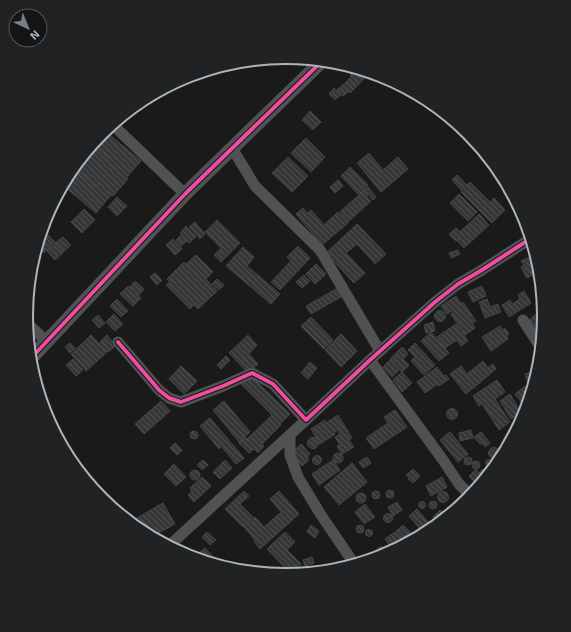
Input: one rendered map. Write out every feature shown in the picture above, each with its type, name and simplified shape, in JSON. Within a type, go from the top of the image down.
[{"type":"street","points":[[36,353],[185,194],[317,66]]},
{"type":"street","points":[[116,128],[185,194]]},
{"type":"street","points":[[232,148],[255,186],[320,250],[380,351]]},
{"type":"street","points":[[174,542],[435,302],[458,284],[527,241]]},
{"type":"street","points":[[523,320],[536,341]]},
{"type":"street","points":[[34,329],[46,341]]},
{"type":"street","points":[[118,342],[159,390],[169,398],[181,402],[252,373],[273,384],[306,420]]},
{"type":"street","points":[[370,360],[439,454],[459,484],[467,492]]},
{"type":"street","points":[[290,435],[290,455],[298,477],[352,560]]},
{"type":"building","points":[[353,73],[363,76],[365,78],[358,85],[350,76]]},
{"type":"building","points":[[350,78],[357,86],[350,93],[343,85]]},
{"type":"building","points":[[342,85],[348,92],[343,96],[337,90]]},
{"type":"building","points":[[334,88],[341,95],[335,100],[329,94]]},
{"type":"building","points":[[310,111],[321,122],[313,130],[302,120]]},
{"type":"building","points":[[109,135],[141,161],[126,178],[128,179],[113,196],[111,195],[96,213],[68,189],[78,172],[95,187],[116,164],[98,148]]},
{"type":"building","points":[[306,138],[325,157],[311,172],[291,153]]},
{"type":"building","points":[[98,148],[116,164],[95,187],[78,172],[85,162]]},
{"type":"building","points":[[369,153],[383,170],[398,157],[408,169],[381,192],[357,163]]},
{"type":"building","points":[[288,157],[308,176],[292,192],[272,173]]},
{"type":"building","points":[[350,167],[368,185],[359,195],[341,176]]},
{"type":"building","points":[[457,175],[467,185],[470,182],[490,202],[494,198],[505,210],[492,223],[461,192],[462,191],[452,180]]},
{"type":"building","points":[[338,180],[343,186],[335,193],[330,187]]},
{"type":"building","points":[[368,187],[376,197],[373,200],[363,191]]},
{"type":"building","points":[[362,192],[371,201],[348,222],[340,212]]},
{"type":"building","points":[[459,194],[477,212],[468,221],[450,203]]},
{"type":"building","points":[[117,197],[127,206],[117,216],[108,207]]},
{"type":"building","points":[[303,208],[307,213],[311,210],[324,225],[338,212],[348,223],[322,245],[296,214]]},
{"type":"building","points":[[84,209],[95,220],[82,233],[71,222]]},
{"type":"building","points":[[479,214],[489,225],[464,248],[457,241],[463,234],[461,231]]},
{"type":"building","points":[[217,220],[240,243],[221,262],[214,255],[221,248],[205,232]]},
{"type":"building","points":[[195,222],[205,234],[200,239],[189,227]]},
{"type":"building","points":[[357,224],[386,254],[375,264],[357,244],[346,253],[365,273],[354,283],[326,253]]},
{"type":"building","points":[[186,226],[196,237],[189,243],[180,233]]},
{"type":"building","points":[[456,228],[463,234],[456,241],[449,234]]},
{"type":"building","points":[[47,234],[55,242],[44,253],[42,251]]},
{"type":"building","points":[[181,235],[187,241],[181,246],[176,240]]},
{"type":"building","points":[[63,237],[71,245],[63,252],[55,243]]},
{"type":"building","points":[[173,239],[182,249],[175,255],[166,245]]},
{"type":"building","points":[[55,244],[63,253],[55,260],[47,251]]},
{"type":"building","points":[[298,246],[310,258],[280,290],[271,282],[291,261],[287,257]]},
{"type":"building","points":[[243,247],[254,257],[247,266],[280,294],[271,304],[226,266]]},
{"type":"building","points":[[458,250],[460,254],[451,258],[449,253]]},
{"type":"building","points":[[196,255],[213,272],[206,279],[217,291],[198,309],[194,305],[190,309],[166,285],[170,282],[167,279],[184,262],[186,264]]},
{"type":"building","points":[[530,257],[534,274],[527,278],[521,267],[524,265],[521,261]]},
{"type":"building","points":[[316,264],[326,274],[315,284],[306,274]]},
{"type":"building","points":[[155,273],[162,280],[157,285],[150,277]]},
{"type":"building","points":[[304,275],[310,281],[302,288],[296,282]]},
{"type":"building","points":[[217,279],[224,285],[219,290],[212,284]]},
{"type":"building","points":[[135,281],[144,289],[139,295],[130,287]]},
{"type":"building","points":[[128,286],[141,298],[133,306],[120,294]]},
{"type":"building","points":[[482,286],[486,296],[473,302],[468,292]]},
{"type":"building","points":[[336,289],[341,297],[311,314],[306,306]]},
{"type":"building","points":[[524,291],[531,303],[509,317],[502,305],[510,300],[512,304],[520,299],[518,295]]},
{"type":"building","points":[[456,296],[461,304],[463,302],[476,321],[472,323],[475,328],[465,335],[451,314],[454,312],[453,310],[447,314],[441,306]]},
{"type":"building","points":[[117,299],[128,311],[121,317],[110,306]]},
{"type":"building","points":[[487,299],[490,307],[498,304],[501,312],[485,318],[479,302]]},
{"type":"building","points":[[440,310],[444,312],[446,316],[444,320],[440,322],[436,320],[434,316],[436,312]]},
{"type":"building","points":[[538,313],[537,331],[529,320]]},
{"type":"building","points":[[114,314],[123,324],[115,331],[106,322]]},
{"type":"building","points":[[98,315],[105,323],[99,328],[92,320]]},
{"type":"building","points":[[311,317],[333,340],[324,349],[301,326]]},
{"type":"building","points":[[433,322],[435,331],[426,333],[424,325]]},
{"type":"building","points":[[456,324],[468,341],[461,346],[457,340],[445,348],[437,337]]},
{"type":"building","points":[[500,326],[502,330],[505,328],[509,334],[506,336],[508,339],[491,351],[482,337]]},
{"type":"building","points":[[431,332],[449,353],[439,361],[421,341]]},
{"type":"building","points":[[341,334],[357,351],[341,367],[325,350]]},
{"type":"building","points":[[91,335],[107,352],[86,371],[71,354]]},
{"type":"building","points":[[107,335],[116,346],[108,352],[100,342]]},
{"type":"building","points":[[248,335],[257,345],[249,354],[258,364],[248,373],[229,353]]},
{"type":"building","points":[[70,343],[75,348],[70,353],[65,347]]},
{"type":"building","points":[[415,343],[435,365],[424,375],[411,361],[415,357],[408,350]]},
{"type":"building","points":[[402,347],[408,354],[403,359],[409,365],[402,372],[390,359]]},
{"type":"building","points":[[226,356],[230,360],[221,369],[217,365]]},
{"type":"building","points":[[73,359],[83,370],[76,376],[66,365]]},
{"type":"building","points":[[390,360],[399,370],[392,377],[383,367]]},
{"type":"building","points":[[483,361],[488,368],[493,364],[496,369],[466,394],[450,374],[461,366],[467,374]]},
{"type":"building","points":[[310,362],[317,368],[308,379],[301,373]]},
{"type":"building","points":[[181,366],[197,381],[184,394],[169,379]]},
{"type":"building","points":[[437,367],[444,376],[446,375],[449,379],[439,386],[438,384],[425,393],[417,382]]},
{"type":"building","points":[[402,372],[412,383],[402,392],[393,380]]},
{"type":"building","points":[[531,372],[528,384],[525,374]]},
{"type":"building","points":[[250,375],[290,414],[262,444],[264,446],[258,453],[254,449],[249,453],[239,443],[245,437],[247,439],[272,415],[241,384]]},
{"type":"building","points":[[497,380],[505,392],[495,399],[510,422],[499,430],[482,404],[479,406],[473,396]]},
{"type":"building","points":[[525,386],[527,389],[523,403],[515,394]]},
{"type":"building","points":[[510,394],[520,411],[518,415],[511,419],[500,401]]},
{"type":"building","points":[[161,401],[170,411],[144,434],[135,424]]},
{"type":"building","points":[[224,401],[250,432],[239,442],[213,410]]},
{"type":"building","points":[[452,408],[456,410],[458,414],[456,418],[452,420],[448,418],[446,414],[448,410]]},
{"type":"building","points":[[395,410],[407,427],[374,449],[366,438],[388,423],[384,417]]},
{"type":"building","points":[[338,415],[352,438],[349,440],[354,447],[342,454],[337,446],[340,445],[335,437],[340,434],[337,430],[334,432],[335,434],[320,444],[311,429],[325,420],[326,423]]},
{"type":"building","points":[[210,418],[244,458],[236,464],[221,446],[219,449],[200,426]]},
{"type":"building","points":[[471,430],[473,438],[460,441],[459,433]]},
{"type":"building","points":[[192,431],[196,431],[198,435],[196,439],[192,439],[190,437],[190,433]]},
{"type":"building","points":[[450,432],[468,454],[458,462],[440,440]]},
{"type":"building","points":[[481,432],[490,443],[485,447],[474,437]]},
{"type":"building","points":[[311,438],[315,438],[317,439],[317,447],[311,448],[308,445],[308,441]]},
{"type":"building","points":[[175,443],[182,450],[177,455],[170,448]]},
{"type":"building","points":[[301,444],[310,454],[307,458],[309,460],[302,466],[291,454]]},
{"type":"building","points":[[490,449],[498,449],[494,458],[490,457]]},
{"type":"building","points":[[336,453],[340,453],[342,454],[342,462],[336,463],[333,460],[333,456]]},
{"type":"building","points":[[317,455],[322,460],[317,465],[312,460]]},
{"type":"building","points":[[367,457],[371,463],[363,468],[359,462]]},
{"type":"building","points":[[466,457],[470,457],[472,461],[470,465],[466,465],[464,463],[464,459]]},
{"type":"building","points":[[203,460],[208,465],[202,470],[197,465]]},
{"type":"building","points":[[225,460],[232,468],[220,479],[213,472]]},
{"type":"building","points":[[333,460],[340,470],[319,485],[312,474]]},
{"type":"building","points":[[486,460],[492,460],[488,467],[486,466]]},
{"type":"building","points":[[474,461],[478,461],[480,465],[478,469],[474,469],[472,467],[472,463]]},
{"type":"building","points":[[352,463],[367,482],[339,505],[324,487]]},
{"type":"building","points":[[174,464],[186,477],[176,486],[164,474]]},
{"type":"building","points":[[413,469],[420,476],[413,483],[406,475]]},
{"type":"building","points":[[476,469],[479,473],[483,469],[485,471],[475,482],[469,476]]},
{"type":"building","points":[[193,470],[197,470],[200,475],[197,480],[193,480],[190,477],[190,473]]},
{"type":"building","points":[[202,477],[211,486],[194,502],[188,495],[192,491],[190,488]]},
{"type":"building","points":[[442,477],[447,487],[431,496],[426,486]]},
{"type":"building","points":[[388,490],[392,490],[394,494],[392,498],[388,498],[386,496],[386,492]]},
{"type":"building","points":[[244,491],[249,496],[240,504],[253,517],[243,527],[225,509]]},
{"type":"building","points":[[279,491],[299,514],[260,549],[254,541],[255,540],[244,527],[255,517],[264,527],[281,512],[270,499]]},
{"type":"building","points":[[374,491],[378,491],[380,495],[378,499],[374,499],[372,497],[372,493]]},
{"type":"building","points":[[443,491],[447,493],[449,497],[447,501],[443,503],[439,501],[437,497],[439,493]]},
{"type":"building","points":[[359,493],[363,493],[365,494],[365,502],[359,503],[356,500],[356,496]]},
{"type":"building","points":[[422,501],[425,502],[425,508],[422,509],[419,508],[418,505],[419,502]]},
{"type":"building","points":[[431,501],[435,501],[437,505],[435,509],[431,509],[429,507],[429,503]]},
{"type":"building","points":[[397,502],[402,510],[393,516],[388,507]]},
{"type":"building","points":[[163,503],[175,524],[157,534],[135,519]]},
{"type":"building","points":[[365,504],[375,517],[364,524],[355,512]]},
{"type":"building","points":[[417,509],[428,522],[420,529],[409,516]]},
{"type":"building","points":[[440,510],[443,513],[435,519],[433,517]]},
{"type":"building","points":[[388,513],[393,518],[388,523],[383,518]]},
{"type":"building","points":[[311,525],[319,531],[315,538],[307,532]]},
{"type":"building","points":[[358,525],[362,525],[364,529],[362,533],[358,533],[356,531],[356,527]]},
{"type":"building","points":[[403,525],[413,535],[400,541],[394,533]]},
{"type":"building","points":[[369,529],[372,530],[372,536],[369,537],[366,536],[365,533],[366,530]]},
{"type":"building","points":[[207,532],[216,540],[210,545],[202,537]]},
{"type":"building","points":[[285,532],[295,542],[287,550],[301,564],[298,567],[299,568],[285,568],[267,549]]},
{"type":"building","points":[[393,533],[398,541],[390,545],[385,539]]},
{"type":"building","points":[[379,547],[384,548],[376,551]]},
{"type":"building","points":[[205,548],[214,558],[204,555],[199,553]]},
{"type":"building","points":[[312,557],[314,563],[305,566],[303,560]]},
{"type":"cycle path","points":[[36,353],[185,194],[317,66]]},
{"type":"cycle path","points":[[118,342],[159,390],[169,398],[181,402],[252,373],[273,384],[306,420],[435,302],[458,284],[527,241]]}]
